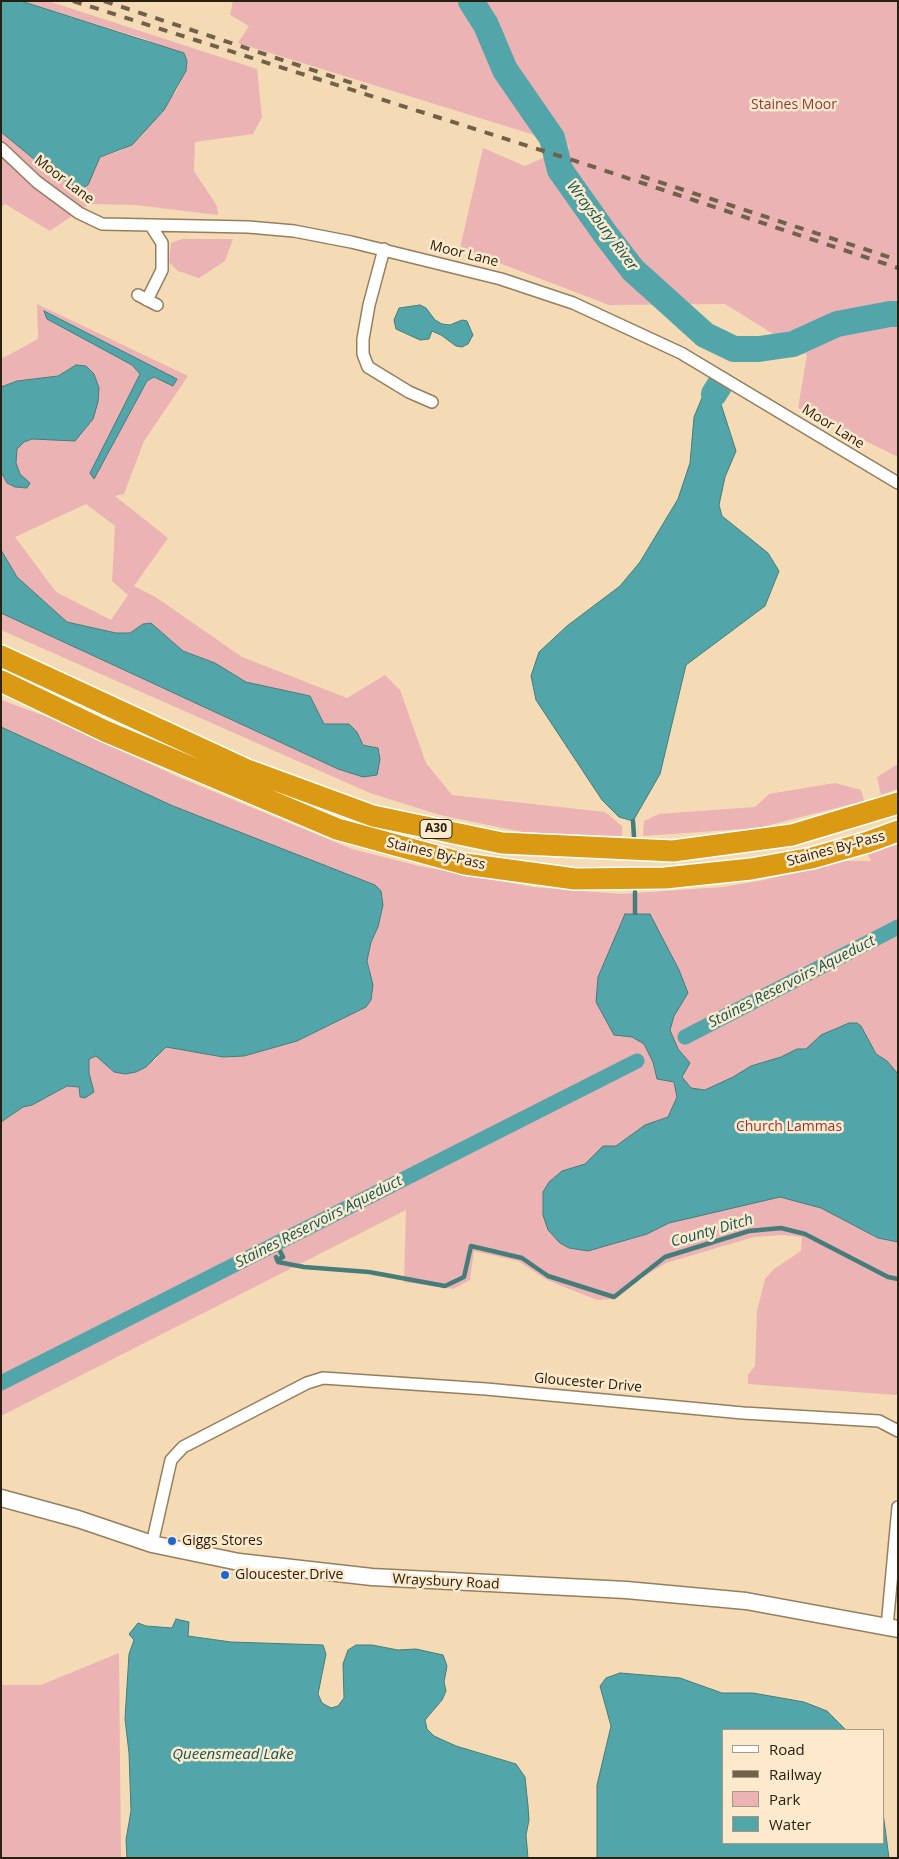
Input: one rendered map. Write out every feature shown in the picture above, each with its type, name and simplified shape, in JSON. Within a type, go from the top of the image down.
[{"type":"highway","name":"Staines By-Pass","points":[[1,656],[245,769],[374,816],[502,843],[673,851],[792,835],[898,803]]},
{"type":"highway","name":"Staines By-Pass","points":[[1,681],[105,731],[337,829],[465,864],[575,879],[665,878],[751,870],[812,858],[898,831]]},
{"type":"main road","name":"Wraysbury Road","points":[[1,1498],[78,1519],[152,1544],[238,1562],[372,1578],[626,1590],[746,1601],[892,1628]]},
{"type":"street","name":"Moor Lane","points":[[1,148],[37,182],[79,213],[102,224],[248,227],[294,231],[384,249],[501,279],[573,303],[618,322],[681,353],[898,483]]},
{"type":"street","points":[[147,300],[162,270],[162,243],[151,226]]},
{"type":"street","points":[[384,249],[369,304],[363,339],[363,354],[368,367],[409,392],[432,402]]},
{"type":"street","name":"Gloucester Drive","points":[[152,1544],[171,1460],[183,1447],[307,1383],[323,1378],[486,1389],[743,1413],[879,1421],[898,1431]]},
{"type":"street","points":[[892,1628],[898,1506]]},
{"type":"green space","points":[[21,1],[48,1],[257,69],[262,117],[253,134],[195,142],[194,171],[217,206],[218,215],[135,205],[89,204],[50,231],[5,204],[1,207],[1,132],[46,169],[76,187],[92,176],[100,157],[122,150],[176,92],[186,71],[187,61],[145,39]]},
{"type":"green space","name":"Staines Moor","points":[[233,1],[898,1],[898,457],[798,408],[807,355],[725,304],[609,305],[460,248],[483,148],[525,166],[570,146],[238,43],[249,26],[230,15]]},
{"type":"green space","points":[[182,239],[233,239],[225,261],[199,278],[178,271],[169,262],[171,243]]},
{"type":"green space","points":[[37,304],[188,376],[144,441],[124,494],[115,496],[168,538],[134,586],[157,598],[242,657],[347,698],[385,675],[400,690],[426,763],[452,795],[605,812],[622,826],[622,836],[527,833],[440,815],[370,793],[1,630],[1,613],[338,769],[374,746],[363,745],[357,732],[349,724],[324,724],[310,696],[246,682],[215,663],[183,651],[151,623],[143,624],[130,633],[116,633],[67,622],[17,577],[1,550],[1,472],[8,483],[15,487],[28,488],[29,483],[20,474],[16,463],[17,449],[24,442],[32,439],[75,441],[76,365],[59,376],[17,381],[1,387],[1,356],[3,358],[38,339]],"holes":[[[132,365],[172,385],[154,377],[147,381],[93,478],[140,374]],[[86,504],[115,526],[112,581],[128,595],[111,620],[56,592],[15,537]]]},
{"type":"green space","name":"Church Lammas","points":[[1,700],[45,716],[183,779],[352,849],[419,866],[533,887],[621,894],[723,887],[764,880],[845,861],[871,861],[867,853],[898,843],[898,1393],[896,1395],[748,1384],[748,1375],[755,1366],[757,1311],[765,1279],[774,1269],[801,1251],[802,1237],[782,1235],[754,1237],[666,1263],[641,1278],[615,1299],[597,1300],[547,1280],[518,1261],[474,1251],[470,1280],[453,1289],[404,1282],[406,1210],[1,1416],[1,1122],[23,1107],[32,1105],[67,1086],[79,1087],[80,1097],[85,1098],[94,1092],[89,1073],[89,1058],[96,1056],[114,1072],[155,1060],[165,1047],[223,1057],[244,1056],[297,1041],[365,1007],[370,970],[367,961],[371,942],[378,927],[173,806],[1,727]]},
{"type":"green space","points":[[898,764],[898,789],[881,795],[877,777]]},
{"type":"green space","points":[[835,783],[861,790],[864,801],[758,828],[643,836],[644,821],[659,814],[755,807],[769,794]]},
{"type":"green space","points":[[119,1653],[121,1858],[1,1858],[1,1685],[41,1685]]},
{"type":"water","points":[[1,1],[21,1],[184,53],[187,61],[186,71],[164,110],[132,145],[100,157],[88,185],[82,188],[76,187],[46,169],[1,132]]},
{"type":"water","points":[[420,305],[426,308],[435,320],[442,324],[450,325],[462,320],[467,321],[473,335],[468,344],[462,347],[456,346],[432,331],[429,339],[420,340],[396,329],[394,320],[399,308]]},
{"type":"water","points":[[44,311],[177,379],[173,386],[154,377],[147,381],[94,479],[90,473],[140,374],[132,365],[47,319]]},
{"type":"water","points":[[76,365],[86,366],[94,374],[99,388],[98,402],[93,419],[75,441],[32,439],[24,442],[17,449],[16,463],[20,474],[30,483],[27,488],[15,487],[7,483],[1,472],[1,387],[17,381],[58,376]]},
{"type":"water","points":[[704,393],[714,394],[720,401],[736,451],[725,477],[719,505],[722,516],[768,553],[779,571],[765,606],[686,665],[660,774],[633,821],[619,817],[602,800],[536,700],[531,676],[539,652],[567,626],[620,586],[640,562],[678,499],[690,463],[694,417]]},
{"type":"water","points":[[1,550],[17,577],[67,622],[116,633],[130,633],[143,624],[151,623],[183,651],[215,663],[246,682],[310,696],[324,724],[349,724],[357,732],[363,745],[378,748],[380,759],[377,775],[363,777],[338,769],[1,613]]},
{"type":"water","points":[[1,727],[173,806],[375,885],[381,891],[383,905],[367,961],[373,985],[371,1000],[366,1007],[297,1041],[244,1056],[223,1057],[166,1047],[146,1067],[136,1072],[125,1074],[114,1072],[96,1056],[89,1059],[89,1073],[94,1092],[85,1098],[80,1097],[79,1087],[67,1086],[32,1105],[23,1107],[1,1122]]},
{"type":"water","points":[[625,914],[650,914],[679,970],[688,993],[674,1016],[670,1030],[678,1049],[690,1063],[682,1077],[691,1088],[705,1090],[751,1066],[781,1057],[797,1049],[806,1049],[821,1035],[849,1023],[857,1023],[861,1026],[876,1054],[887,1061],[898,1074],[898,1242],[878,1238],[821,1208],[780,1197],[669,1223],[647,1234],[588,1251],[569,1248],[560,1243],[548,1230],[543,1215],[543,1192],[549,1182],[562,1171],[585,1164],[603,1146],[616,1146],[645,1125],[668,1117],[677,1097],[674,1082],[657,1079],[653,1062],[644,1044],[632,1037],[614,1035],[596,1002],[598,977]]},
{"type":"water","name":"Queensmead Lake","points":[[176,1619],[189,1622],[188,1636],[231,1642],[323,1645],[326,1654],[318,1694],[322,1703],[331,1708],[338,1706],[344,1698],[343,1664],[348,1650],[356,1645],[372,1645],[398,1650],[416,1649],[443,1655],[447,1666],[444,1682],[446,1691],[442,1700],[425,1720],[427,1729],[434,1736],[456,1746],[516,1764],[525,1777],[529,1820],[526,1835],[528,1858],[127,1858],[126,1840],[131,1811],[129,1753],[125,1719],[129,1654],[134,1640],[129,1634],[138,1623],[146,1626],[172,1628]]},
{"type":"water","points":[[620,1673],[680,1678],[722,1693],[753,1693],[804,1702],[827,1711],[845,1729],[722,1729],[722,1844],[884,1844],[884,1820],[889,1858],[597,1858],[597,1785],[611,1726],[600,1686],[606,1678]]},
{"type":"waterway","name":"Wraysbury River","points":[[471,1],[486,25],[505,70],[552,138],[560,170],[633,270],[705,335],[734,349],[759,349],[793,344],[837,324],[898,314]]},
{"type":"waterway","points":[[714,394],[719,386]]},
{"type":"waterway","points":[[633,821],[634,837]]},
{"type":"waterway","points":[[635,892],[635,913]]},
{"type":"waterway","name":"Staines Reservoirs Aqueduct","points":[[685,1037],[898,927]]},
{"type":"waterway","name":"Staines Reservoirs Aqueduct","points":[[1,1383],[637,1061]]},
{"type":"waterway","name":"County Ditch","points":[[276,1257],[278,1262],[304,1267],[369,1272],[445,1286],[464,1277],[471,1246],[522,1258],[548,1276],[614,1297],[665,1257],[749,1231],[781,1228],[805,1234],[888,1277],[898,1279]]},
{"type":"waterway","points":[[276,1243],[283,1257],[277,1260]]},
{"type":"railway","points":[[73,1],[594,167],[898,268]]},
{"type":"railway","points":[[104,1],[367,88]]},
{"type":"railway","points":[[641,176],[898,260]]},
{"type":"place","name":"Giggs Stores","points":[[172,1541]]},
{"type":"place","name":"Gloucester Drive","points":[[225,1575]]}]
